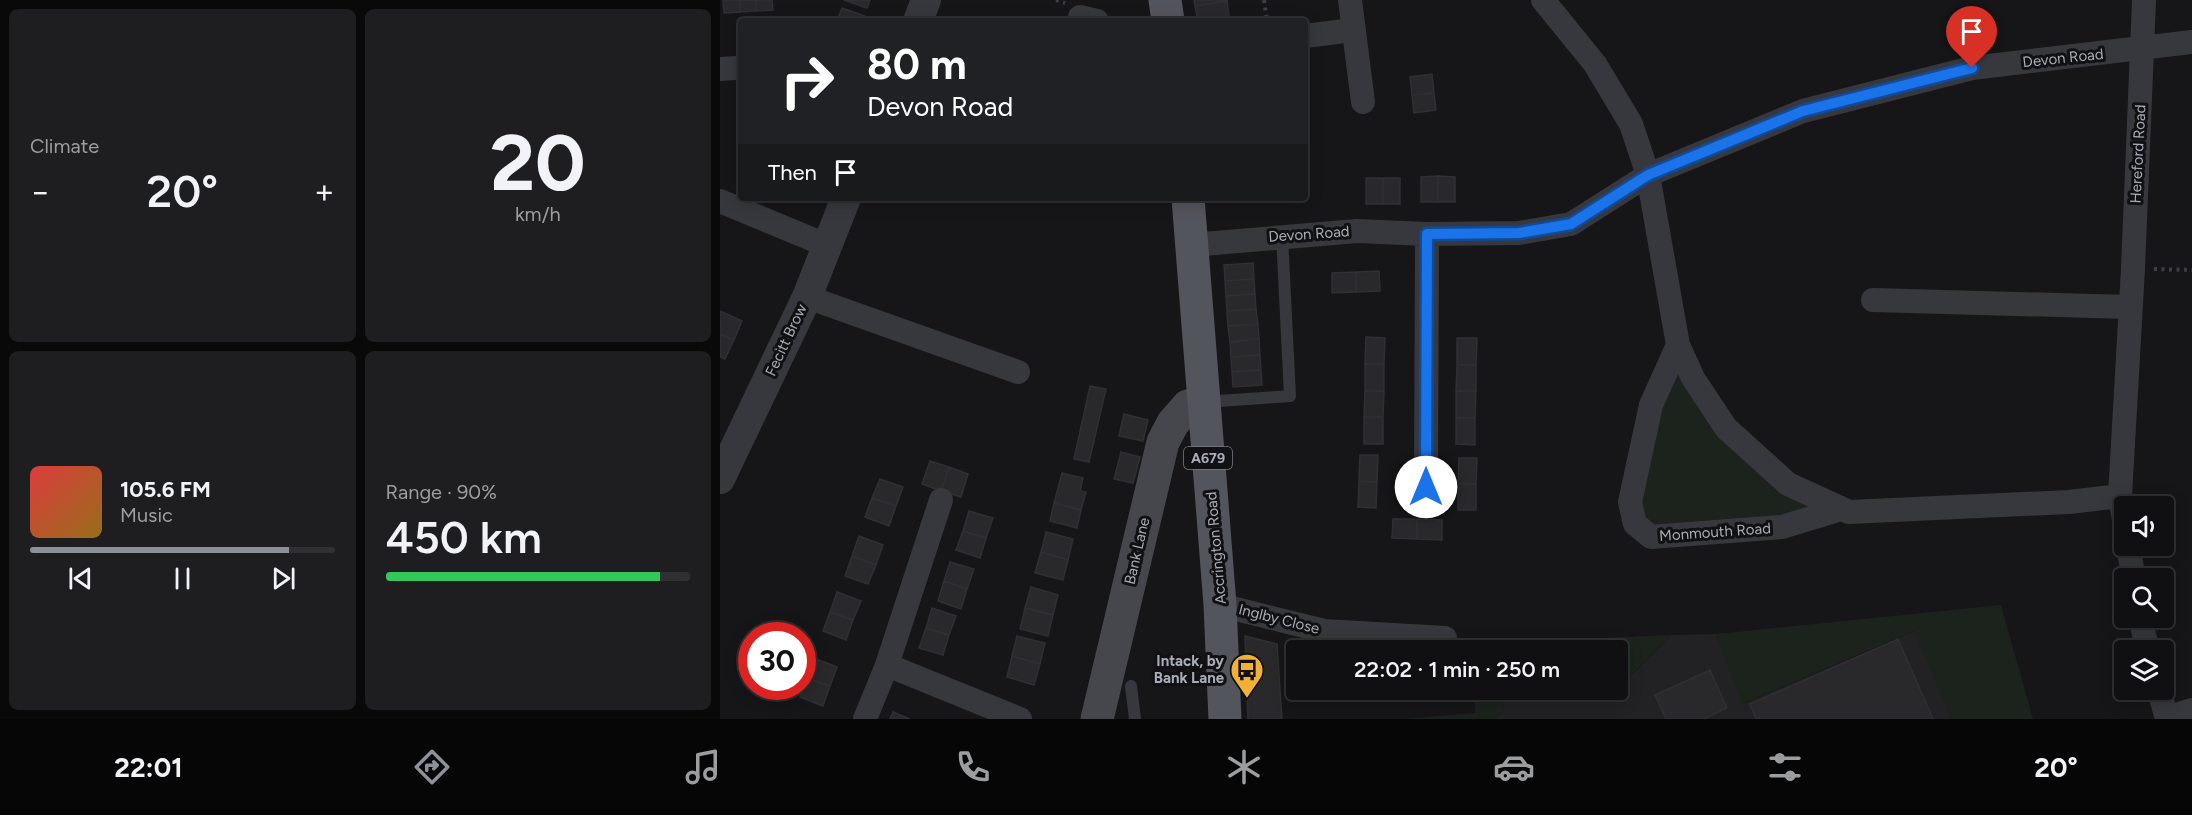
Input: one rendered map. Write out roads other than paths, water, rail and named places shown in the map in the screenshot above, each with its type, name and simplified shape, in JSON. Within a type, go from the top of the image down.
[{"type":"main road","points":[[1165,0],[1168,18]]},
{"type":"main road","name":"Accrington Road","points":[[1188,201],[1220,605],[1225,719]]},
{"type":"main road","name":"Bank Lane","points":[[1097,719],[1163,442],[1173,423],[1188,406],[1204,402]]},
{"type":"street","points":[[919,18],[926,0]]},
{"type":"street","points":[[1350,0],[1363,102]]},
{"type":"street","name":"Monmouth Road","points":[[1543,0],[1595,64],[1631,124],[1648,175],[1678,345],[1692,378],[1726,428],[1788,484],[1849,512],[2069,502],[2114,497]]},
{"type":"street","name":"Hereford Road","points":[[2120,496],[2129,307],[2133,269],[2144,0]]},
{"type":"street","points":[[1308,36],[1353,30]]},
{"type":"street","name":"Devon Road","points":[[1191,245],[1357,231],[1427,234],[1519,233],[1571,224],[1648,175],[1814,108],[1972,68],[2192,42]]},
{"type":"street","points":[[720,201],[826,245]]},
{"type":"street","name":"Fecitt Brow","points":[[720,479],[807,297],[845,201]]},
{"type":"street","points":[[1426,487],[1427,234]]},
{"type":"street","points":[[807,297],[1018,372]]},
{"type":"street","points":[[1873,300],[2129,307]]},
{"type":"street","name":"Monmouth Road","points":[[1678,345],[1651,405],[1630,502],[1635,524],[1651,537],[1782,527],[1841,509]]},
{"type":"street","points":[[865,719],[887,665],[941,500]]},
{"type":"street","name":"Inglby Close","points":[[1220,605],[1324,631],[1445,638]]},
{"type":"street","points":[[887,665],[1020,719]]},
{"type":"street","points":[[2162,700],[2167,718],[2192,710]]},
{"type":"lane","points":[[1204,402],[1290,396],[1282,236]]},
{"type":"lane","points":[[1131,686],[1135,719]]},
{"type":"place","name":"Intack, by Bank Lane","points":[[1247,699]]}]
